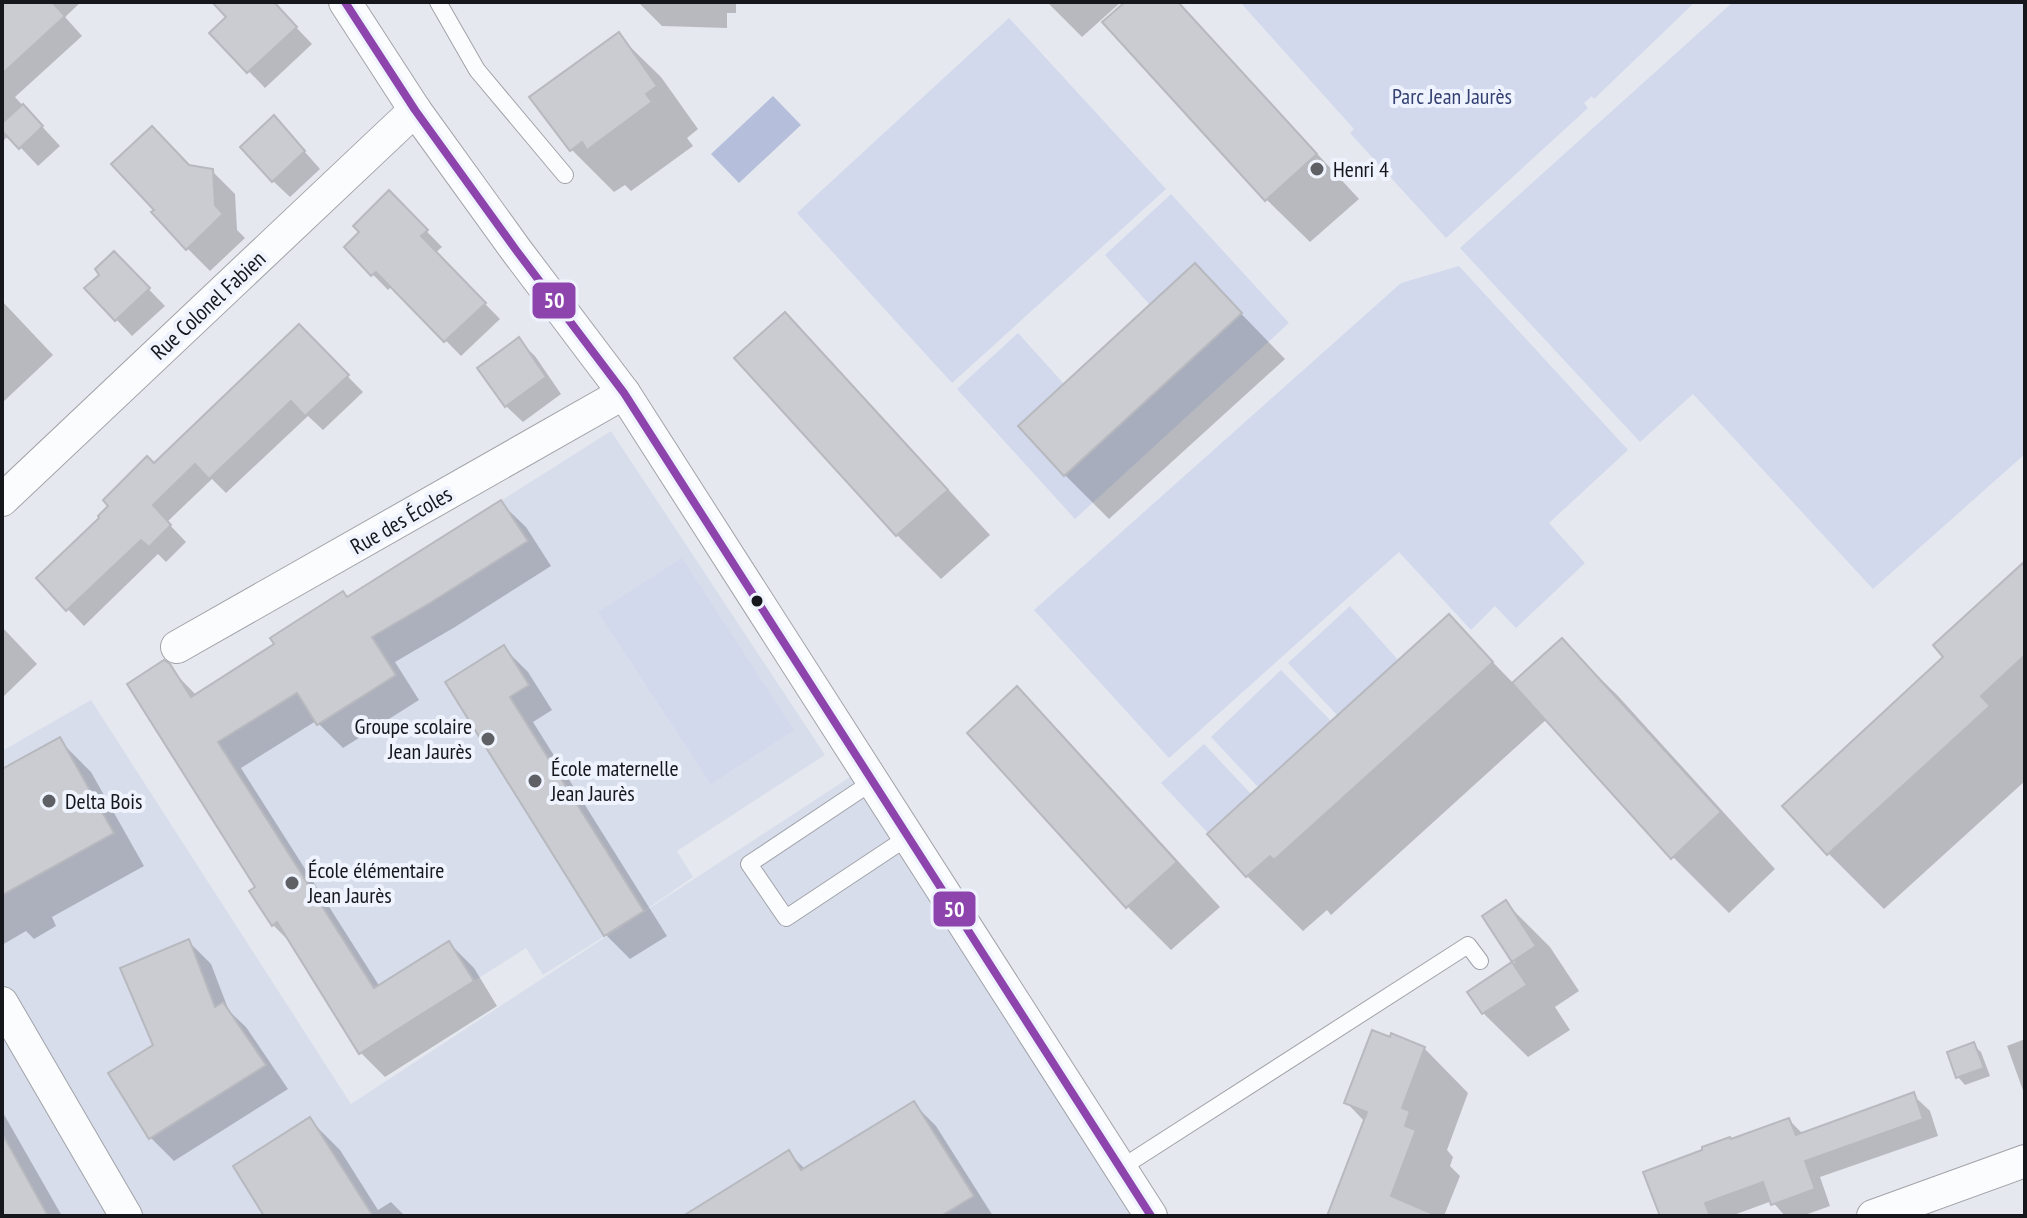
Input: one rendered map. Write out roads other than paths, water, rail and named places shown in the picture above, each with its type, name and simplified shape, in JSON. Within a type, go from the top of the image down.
[{"type":"street","points":[[345,2],[415,110],[624,393],[1150,1216]]},
{"type":"street","name":"Rue Colonel Fabien","points":[[2,500],[415,110]]},
{"type":"street","name":"Rue des Écoles","points":[[177,647],[624,393]]},
{"type":"street","points":[[2,1003],[126,1216]]},
{"type":"street","points":[[1873,1216],[2025,1161]]},
{"type":"lane","points":[[438,2],[477,70],[565,175]]},
{"type":"lane","points":[[872,782],[749,864],[786,918],[908,837]]},
{"type":"lane","points":[[1121,1168],[1468,945],[1480,961]]},
{"type":"place","name":"Henri 4","points":[[1317,169]]},
{"type":"place","name":"Groupe scolaire Jean Jaurès","points":[[488,739]]},
{"type":"place","name":"École maternelle Jean Jaurès","points":[[535,781]]},
{"type":"place","name":"Delta Bois","points":[[49,801]]},
{"type":"place","name":"École élémentaire Jean Jaurès","points":[[292,883]]},
{"type":"park label","name":"Parc Jean Jaurès","points":[[1452,96]]}]
